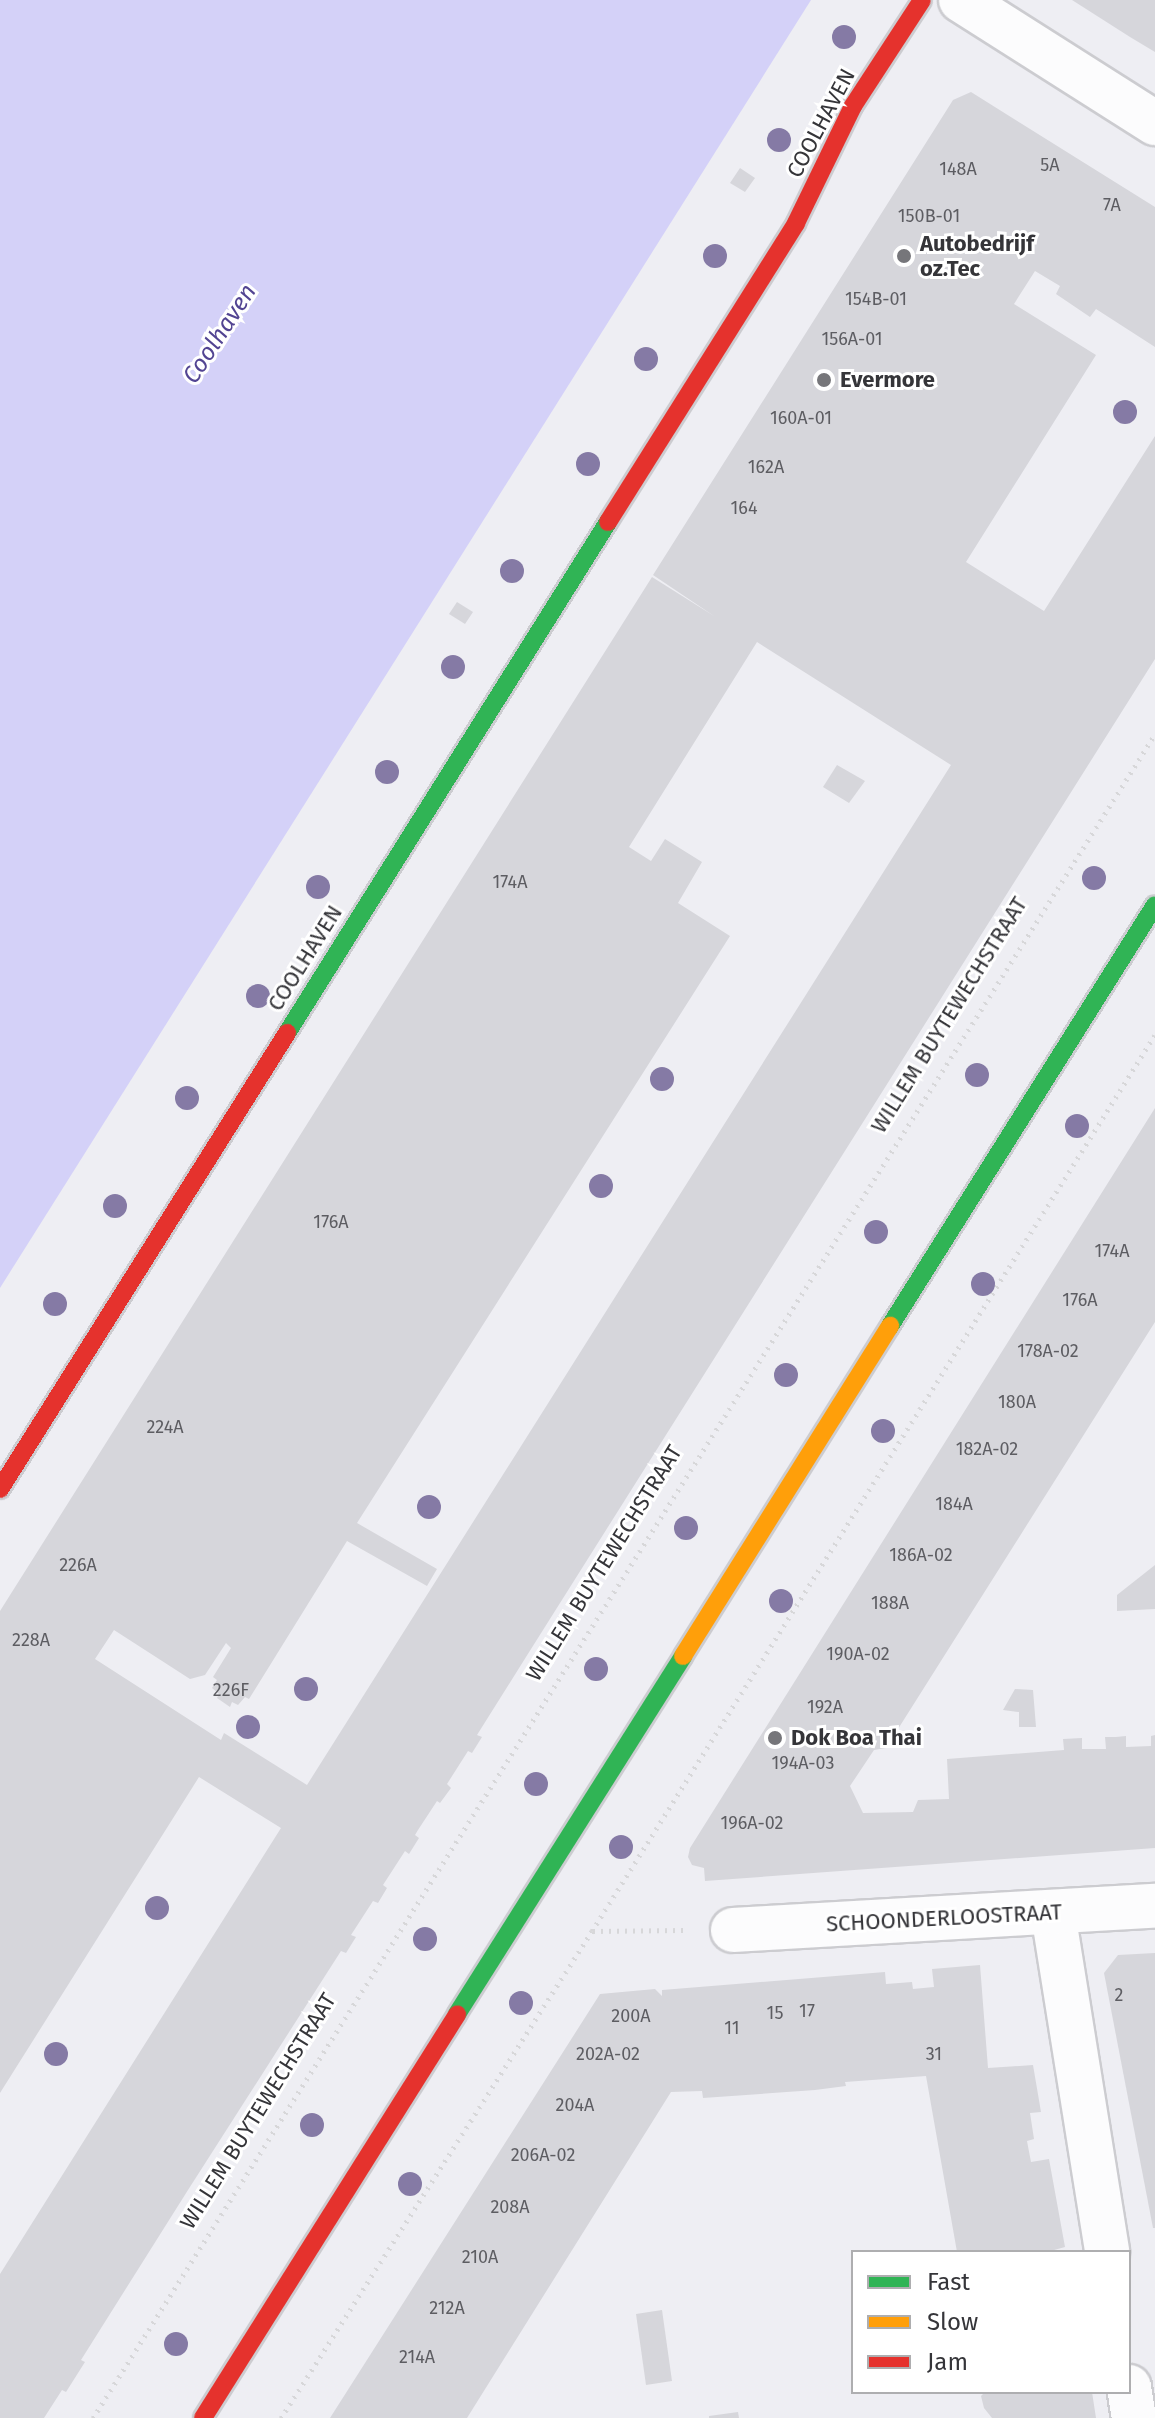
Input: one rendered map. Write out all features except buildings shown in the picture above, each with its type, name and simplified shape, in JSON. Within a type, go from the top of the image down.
[{"type":"street","name":"COOLHAVEN","points":[[0,1489],[796,223],[853,106],[922,0]]},
{"type":"street","points":[[961,0],[1155,123]]},
{"type":"street","points":[[203,2418],[1155,906]]},
{"type":"street","name":"SCHOONDERLOOSTRAAT","points":[[733,1930],[1155,1906]]},
{"type":"street","points":[[1053,1913],[1107,2250]]},
{"type":"street","points":[[1130,2394],[1134,2418]]},
{"type":"path","name":"WILLEM BUYTEWECHSTRAAT","points":[[93,2418],[1155,734]]},
{"type":"path","points":[[281,2418],[592,1931],[1155,1035]]},
{"type":"path","points":[[592,1931],[733,1930]]},
{"type":"water","name":"Coolhaven","points":[[0,0],[811,0],[0,1288]]},
{"type":"traffic: fast","points":[[287,1033],[608,522]]},
{"type":"traffic: fast","points":[[890,1326],[1155,906]]},
{"type":"traffic: fast","points":[[457,2014],[683,1656]]},
{"type":"traffic: slow","points":[[683,1656],[890,1326]]},
{"type":"traffic: jam","points":[[608,522],[796,223],[853,106],[922,0]]},
{"type":"traffic: jam","points":[[0,1489],[287,1033]]},
{"type":"traffic: jam","points":[[203,2418],[457,2014]]},
{"type":"place","name":"Autobedrijf oz.Tec","points":[[904,256]]},
{"type":"place","name":"Evermore","points":[[824,380]]},
{"type":"place","name":"Dok Boa Thai","points":[[775,1738]]}]
